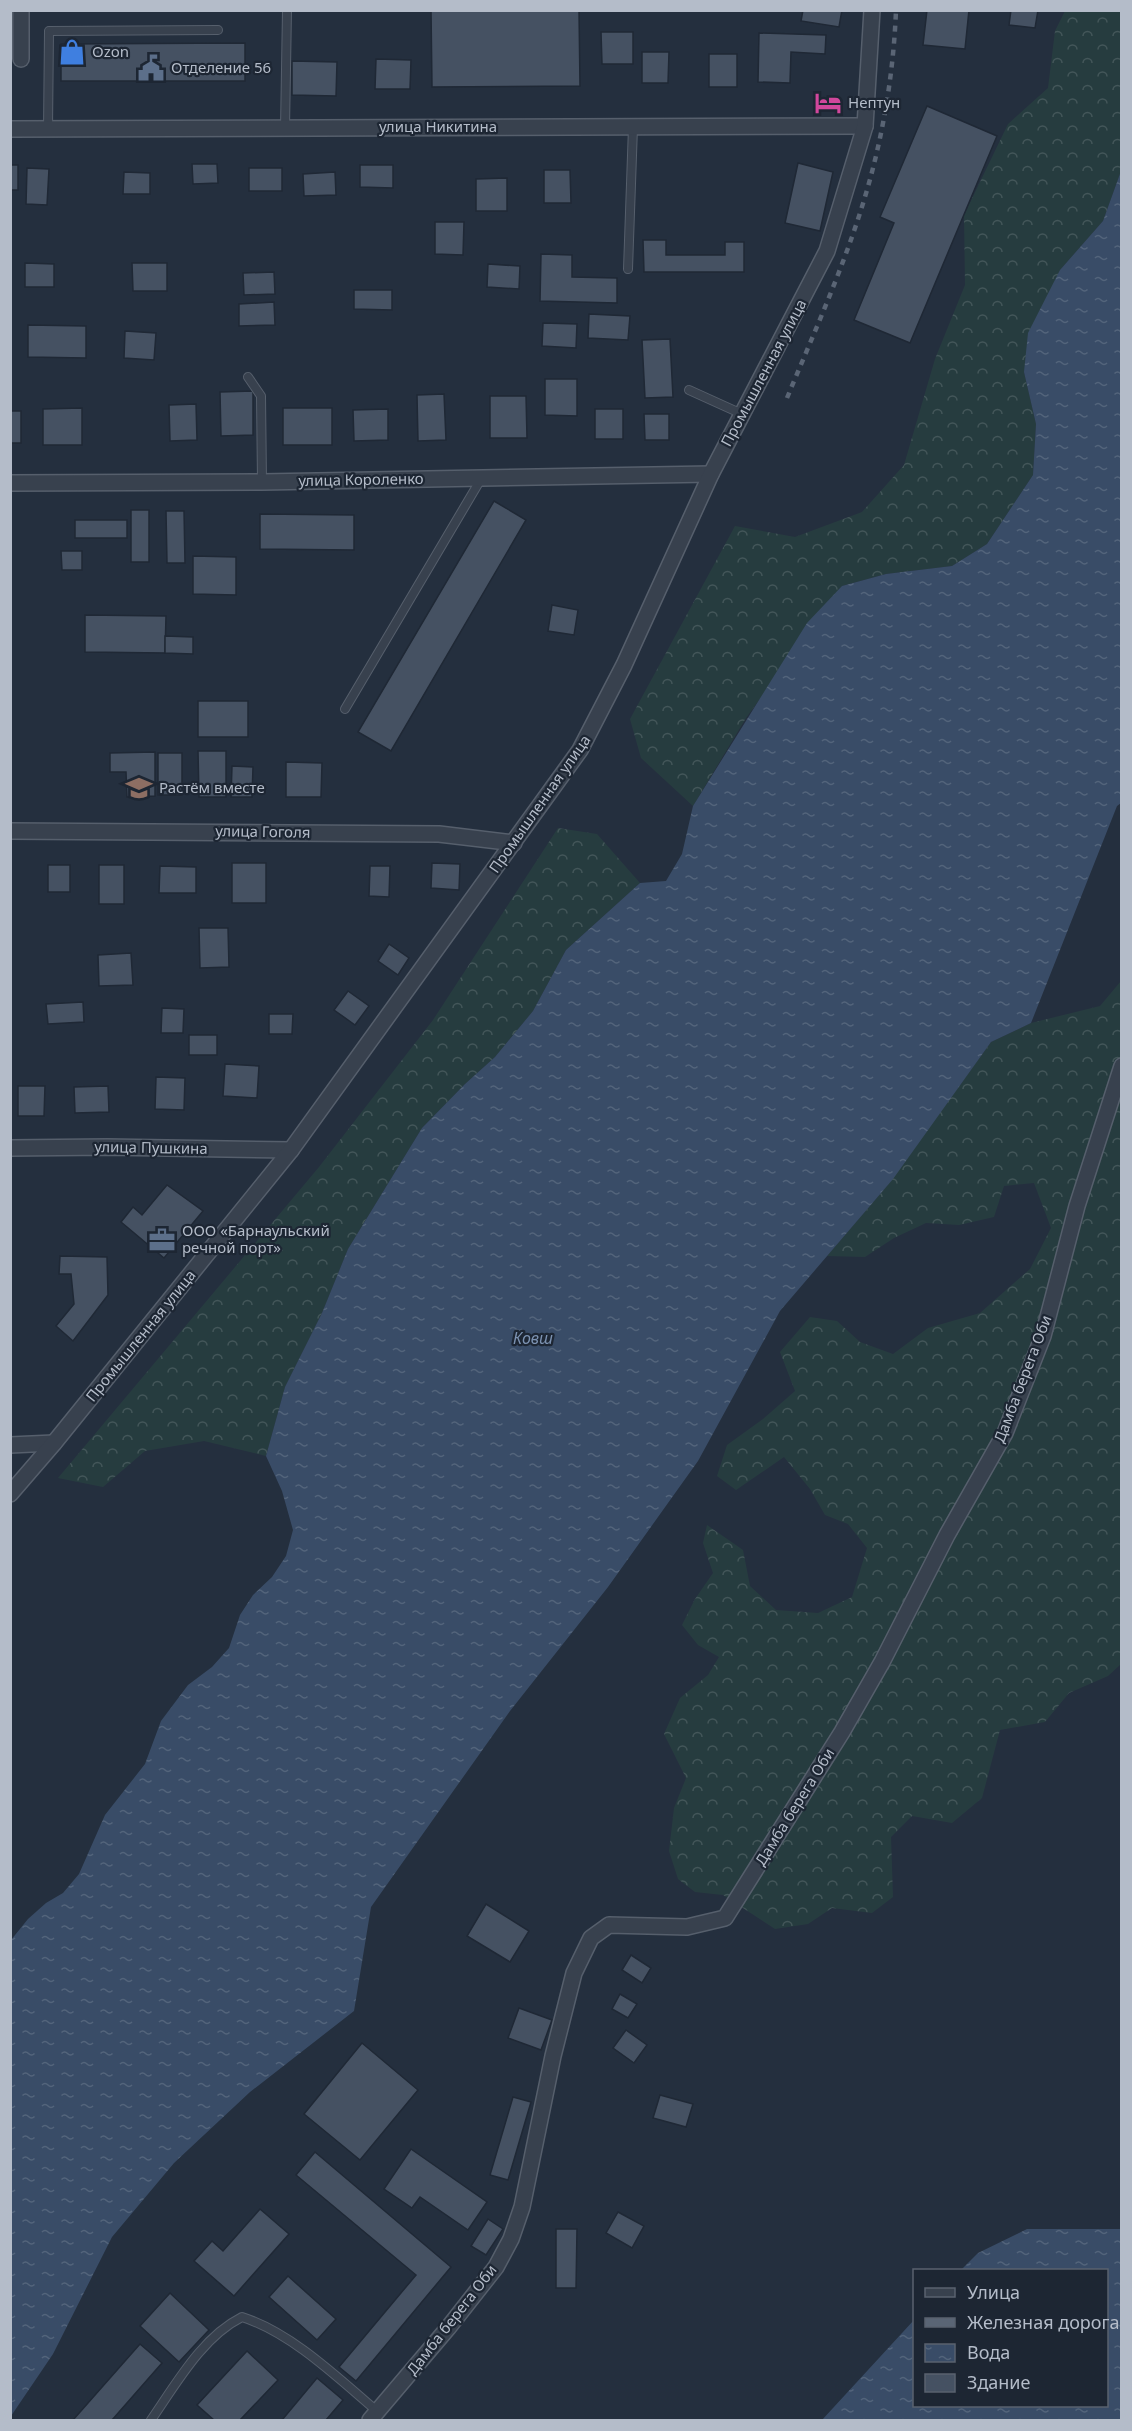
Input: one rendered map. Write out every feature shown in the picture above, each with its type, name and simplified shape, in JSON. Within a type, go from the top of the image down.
[{"type":"street","points":[[21,10],[21,59]]},
{"type":"street","name":"Промышленная улица","points":[[10,1494],[54,1443],[291,1150],[580,750],[633,645],[711,474],[827,252],[865,126],[872,10]]},
{"type":"street","name":"улица Никитина","points":[[10,129],[865,126]]},
{"type":"street","name":"улица Короленко","points":[[10,483],[262,482],[711,474]]},
{"type":"street","name":"улица Гоголя","points":[[10,831],[439,834],[514,843]]},
{"type":"street","name":"Дамба берега Оби","points":[[374,2416],[496,2267],[511,2239],[522,2207],[553,2056],[574,1973],[591,1938],[609,1925],[687,1927],[725,1918],[842,1732],[882,1662],[947,1535],[1005,1433],[1043,1336],[1077,1206],[1122,1066]]},
{"type":"street","name":"улица Пушкина","points":[[10,1148],[291,1150]]},
{"type":"street","points":[[10,1445],[54,1443]]},
{"type":"lane","points":[[285,128],[287,10]]},
{"type":"lane","points":[[48,129],[49,30],[218,30]]},
{"type":"lane","points":[[628,268],[633,126]]},
{"type":"lane","points":[[248,377],[261,396],[262,482]]},
{"type":"lane","points":[[689,390],[742,414]]},
{"type":"lane","points":[[345,709],[481,479]]},
{"type":"lane","points":[[151,2421],[187,2369],[224,2326],[242,2317],[263,2323],[295,2344],[374,2416]]},
{"type":"green space","points":[[1065,11],[1121,11],[1121,171],[1103,221],[1060,270],[1024,372],[1036,424],[1033,475],[987,544],[952,566],[886,574],[842,586],[746,718],[693,806],[641,758],[630,719],[735,526],[795,537],[862,512],[904,465],[935,359],[965,285],[964,215],[1008,124],[1048,88],[1055,31]]},
{"type":"green space","points":[[558,828],[597,834],[640,883],[566,950],[533,1011],[495,1057],[422,1128],[348,1249],[322,1313],[285,1387],[266,1456],[204,1441],[145,1451],[103,1487],[58,1478],[319,1167],[433,1020]]},
{"type":"green space","points":[[1121,981],[1121,1664],[1108,1676],[1069,1693],[1045,1722],[1000,1730],[982,1798],[952,1823],[912,1816],[891,1837],[893,1897],[872,1913],[832,1908],[808,1924],[775,1929],[723,1895],[695,1892],[678,1879],[669,1851],[674,1808],[686,1778],[664,1734],[680,1698],[708,1675],[719,1657],[698,1645],[682,1625],[695,1599],[713,1573],[703,1543],[707,1525],[743,1550],[750,1586],[776,1610],[818,1613],[852,1597],[867,1548],[848,1524],[825,1515],[810,1489],[784,1457],[736,1490],[717,1476],[727,1445],[763,1419],[795,1391],[780,1352],[810,1317],[837,1321],[860,1342],[893,1354],[928,1328],[980,1313],[1030,1269],[1051,1228],[1034,1183],[1004,1186],[994,1217],[959,1225],[926,1223],[894,1238],[865,1257],[827,1256],[886,1187],[991,1042],[1031,1023],[1100,1006]]},
{"type":"water","name":"Ковш","points":[[1121,171],[1121,803],[1117,806],[1031,1023],[991,1042],[893,1179],[780,1311],[698,1461],[608,1587],[510,1711],[371,1907],[354,2011],[250,2092],[174,2163],[112,2237],[53,2354],[11,2416],[11,1940],[28,1919],[46,1903],[63,1893],[79,1874],[105,1815],[145,1764],[161,1721],[188,1685],[212,1667],[229,1648],[240,1615],[253,1595],[272,1577],[286,1556],[293,1530],[282,1491],[266,1456],[285,1387],[322,1313],[348,1249],[422,1128],[495,1057],[533,1011],[566,950],[640,883],[666,881],[682,854],[693,806],[807,623],[842,586],[886,574],[952,566],[987,544],[1033,475],[1036,424],[1024,372],[1028,333],[1060,270],[1103,221]]},
{"type":"water","points":[[1027,2229],[1121,2229],[1121,2420],[822,2420],[913,2321],[913,2407],[1108,2407],[1108,2269],[962,2269],[978,2253]]},
{"type":"building","points":[[431,10],[579,10],[580,86],[432,87]]},
{"type":"building","points":[[803,10],[842,10],[839,27],[801,21]]},
{"type":"building","points":[[927,10],[969,10],[965,49],[923,45]]},
{"type":"building","points":[[1011,10],[1038,10],[1035,28],[1009,25]]},
{"type":"building","points":[[601,32],[633,32],[633,64],[602,64]]},
{"type":"building","points":[[759,33],[826,35],[825,54],[791,52],[790,83],[758,82]]},
{"type":"building","points":[[245,43],[245,81],[61,81],[61,44]]},
{"type":"building","points":[[642,52],[669,52],[668,83],[642,83]]},
{"type":"building","points":[[709,54],[737,54],[737,87],[709,87]]},
{"type":"building","points":[[376,59],[411,60],[410,89],[375,89]]},
{"type":"building","points":[[292,61],[337,62],[336,96],[292,95]]},
{"type":"building","points":[[927,106],[997,136],[910,343],[854,320],[894,223],[880,217]]},
{"type":"building","points":[[798,163],[833,172],[820,231],[785,223]]},
{"type":"building","points":[[192,164],[217,164],[218,183],[193,184]]},
{"type":"building","points":[[10,165],[18,165],[18,190],[10,190]]},
{"type":"building","points":[[360,165],[393,165],[393,188],[360,187]]},
{"type":"building","points":[[27,168],[49,169],[47,205],[26,204]]},
{"type":"building","points":[[249,168],[282,168],[282,191],[249,191]]},
{"type":"building","points":[[544,170],[570,170],[571,203],[544,203]]},
{"type":"building","points":[[124,172],[150,173],[150,194],[123,194]]},
{"type":"building","points":[[335,172],[336,195],[304,196],[303,174]]},
{"type":"building","points":[[507,178],[507,211],[476,211],[476,179]]},
{"type":"building","points":[[435,222],[464,222],[463,255],[435,254]]},
{"type":"building","points":[[643,240],[666,240],[666,255],[725,255],[725,242],[744,242],[744,272],[644,272]]},
{"type":"building","points":[[541,254],[572,255],[572,277],[617,278],[617,303],[540,301]]},
{"type":"building","points":[[25,263],[54,264],[54,287],[25,287]]},
{"type":"building","points":[[132,263],[167,263],[167,291],[133,291]]},
{"type":"building","points":[[488,264],[520,266],[519,289],[487,287]]},
{"type":"building","points":[[274,272],[275,294],[244,295],[243,273]]},
{"type":"building","points":[[354,290],[392,290],[392,310],[354,309]]},
{"type":"building","points":[[274,302],[275,325],[239,326],[239,304]]},
{"type":"building","points":[[589,314],[630,316],[628,340],[588,338]]},
{"type":"building","points":[[543,323],[577,324],[576,348],[542,346]]},
{"type":"building","points":[[28,325],[86,326],[86,358],[28,357]]},
{"type":"building","points":[[125,331],[156,333],[154,360],[124,358]]},
{"type":"building","points":[[670,339],[673,397],[645,398],[642,340]]},
{"type":"building","points":[[545,379],[577,379],[577,416],[545,415]]},
{"type":"building","points":[[253,391],[253,435],[221,436],[220,392]]},
{"type":"building","points":[[444,394],[446,440],[418,441],[417,395]]},
{"type":"building","points":[[490,396],[526,396],[527,438],[490,438]]},
{"type":"building","points":[[196,404],[197,440],[170,441],[169,405]]},
{"type":"building","points":[[82,408],[82,445],[43,445],[43,409]]},
{"type":"building","points":[[283,408],[332,408],[332,445],[283,445]]},
{"type":"building","points":[[388,409],[388,440],[354,441],[353,410]]},
{"type":"building","points":[[595,409],[623,409],[623,439],[595,439]]},
{"type":"building","points":[[10,411],[21,411],[21,443],[10,443]]},
{"type":"building","points":[[644,414],[669,414],[669,440],[645,440]]},
{"type":"building","points":[[494,501],[526,520],[391,751],[358,732]]},
{"type":"building","points":[[131,510],[149,510],[149,562],[131,562]]},
{"type":"building","points":[[166,511],[184,511],[185,563],[167,563]]},
{"type":"building","points":[[260,514],[354,515],[354,550],[260,549]]},
{"type":"building","points":[[75,520],[127,520],[127,538],[75,538]]},
{"type":"building","points":[[61,551],[82,551],[82,570],[62,570]]},
{"type":"building","points":[[193,556],[236,557],[236,595],[193,594]]},
{"type":"building","points":[[552,605],[578,610],[574,635],[548,631]]},
{"type":"building","points":[[85,615],[166,616],[165,653],[85,652]]},
{"type":"building","points":[[165,636],[193,637],[193,654],[165,653]]},
{"type":"building","points":[[198,701],[248,701],[248,737],[198,737]]},
{"type":"building","points":[[198,751],[226,751],[226,797],[199,797]]},
{"type":"building","points":[[155,752],[155,796],[127,797],[126,772],[110,772],[110,753]]},
{"type":"building","points":[[158,753],[182,753],[182,795],[158,795]]},
{"type":"building","points":[[286,762],[322,763],[321,797],[286,797]]},
{"type":"building","points":[[232,766],[253,767],[252,797],[231,797]]},
{"type":"building","points":[[232,863],[266,863],[266,903],[232,903]]},
{"type":"building","points":[[432,863],[460,864],[459,890],[431,888]]},
{"type":"building","points":[[48,865],[70,865],[70,892],[48,892]]},
{"type":"building","points":[[99,865],[124,865],[124,904],[99,904]]},
{"type":"building","points":[[160,866],[196,867],[196,893],[159,893]]},
{"type":"building","points":[[370,866],[390,866],[389,897],[369,896]]},
{"type":"building","points":[[199,928],[228,928],[229,967],[200,968]]},
{"type":"building","points":[[389,944],[409,958],[398,975],[378,961]]},
{"type":"building","points":[[131,953],[133,985],[99,986],[98,955]]},
{"type":"building","points":[[348,991],[369,1006],[355,1025],[334,1010]]},
{"type":"building","points":[[83,1002],[84,1022],[48,1024],[46,1004]]},
{"type":"building","points":[[162,1008],[184,1009],[183,1033],[161,1033]]},
{"type":"building","points":[[269,1014],[293,1014],[292,1034],[269,1034]]},
{"type":"building","points":[[189,1035],[217,1035],[217,1055],[189,1055]]},
{"type":"building","points":[[225,1064],[259,1066],[257,1098],[223,1096]]},
{"type":"building","points":[[156,1077],[185,1078],[184,1110],[155,1109]]},
{"type":"building","points":[[18,1086],[45,1086],[44,1116],[18,1116]]},
{"type":"building","points":[[108,1086],[109,1112],[75,1113],[74,1087]]},
{"type":"building","points":[[167,1185],[203,1211],[164,1258],[121,1222],[133,1207],[142,1215]]},
{"type":"building","points":[[60,1256],[107,1257],[108,1295],[73,1341],[56,1326],[74,1304],[71,1274],[59,1274]]},
{"type":"building","points":[[486,1904],[529,1931],[510,1962],[467,1936]]},
{"type":"building","points":[[631,1955],[651,1968],[642,1983],[622,1970]]},
{"type":"building","points":[[620,1994],[637,2004],[628,2018],[612,2009]]},
{"type":"building","points":[[519,2008],[552,2020],[541,2050],[508,2038]]},
{"type":"building","points":[[626,2030],[647,2045],[634,2063],[613,2048]]},
{"type":"building","points":[[362,2043],[418,2090],[360,2160],[304,2114]]},
{"type":"building","points":[[660,2095],[693,2104],[686,2127],[653,2118]]},
{"type":"building","points":[[513,2097],[531,2102],[508,2180],[490,2175]]},
{"type":"building","points":[[411,2149],[487,2202],[468,2230],[420,2197],[412,2208],[384,2189]]},
{"type":"building","points":[[315,2152],[451,2267],[356,2381],[339,2367],[416,2275],[296,2175]]},
{"type":"building","points":[[260,2209],[289,2234],[234,2296],[194,2261],[212,2241],[223,2251]]},
{"type":"building","points":[[618,2212],[644,2226],[632,2248],[606,2233]]},
{"type":"building","points":[[488,2219],[503,2229],[486,2255],[471,2246]]},
{"type":"building","points":[[556,2229],[577,2229],[576,2288],[556,2288]]},
{"type":"building","points":[[288,2276],[336,2319],[317,2340],[269,2297]]},
{"type":"building","points":[[170,2293],[209,2330],[179,2362],[140,2326]]},
{"type":"building","points":[[140,2344],[162,2363],[112,2420],[73,2420]]},
{"type":"building","points":[[247,2351],[278,2380],[240,2420],[214,2420],[197,2405]]},
{"type":"building","points":[[317,2378],[343,2400],[326,2420],[282,2420]]},
{"type":"railway","points":[[787,398],[834,284],[865,197],[878,149],[885,110],[896,10]]},
{"type":"place","name":"Ozon","points":[[72,52]]},
{"type":"place","name":"Отделение 56","points":[[151,68]]},
{"type":"place","name":"Нептун","points":[[828,103]]},
{"type":"place","name":"Растём вместе","points":[[139,788]]},
{"type":"place","name":"ООО «Барнаульский речной порт»","points":[[162,1240]]}]
